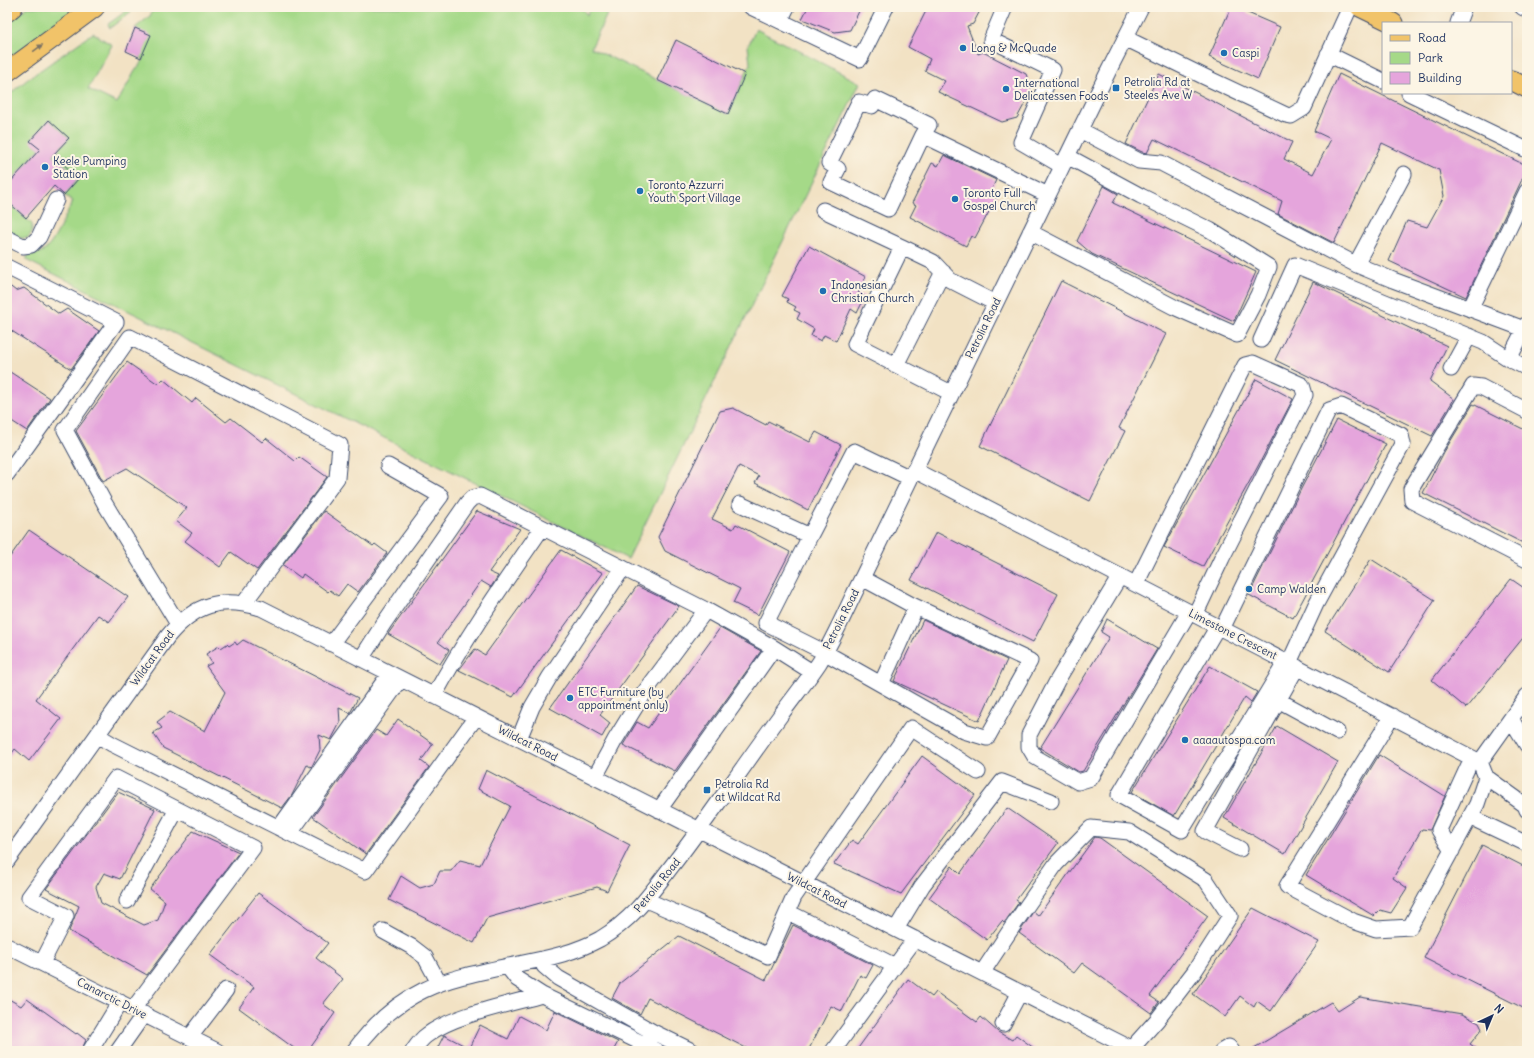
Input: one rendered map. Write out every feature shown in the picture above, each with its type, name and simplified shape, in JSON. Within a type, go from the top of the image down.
[{"type":"main road","points":[[7,12],[13,7]]},
{"type":"main road","points":[[7,72],[95,7]]},
{"type":"main road","points":[[1360,7],[1391,22]]},
{"type":"main road","points":[[1512,80],[1527,88]]},
{"type":"street","points":[[751,7],[860,59],[886,7]]},
{"type":"street","points":[[780,21],[787,7]]},
{"type":"street","points":[[1005,7],[991,40],[1053,70],[1021,142],[1141,196],[1210,230],[1269,267],[1258,295],[1237,335],[1174,307],[1030,232]]},
{"type":"street","name":"Petrolia Road","points":[[354,1051],[379,1020],[398,1004],[419,992],[439,983],[466,975],[542,959],[579,948],[598,939],[628,919],[646,900],[699,830],[812,672],[824,652],[862,578],[1064,161],[1141,7]]},
{"type":"street","points":[[1126,38],[1205,77],[1291,116],[1304,108],[1350,7]]},
{"type":"street","points":[[1458,22],[1464,7]]},
{"type":"street","points":[[1522,7],[1527,10]]},
{"type":"street","points":[[1328,54],[1382,81]]},
{"type":"street","points":[[1410,94],[1527,150]]},
{"type":"street","points":[[875,100],[929,125],[923,135],[888,209],[831,182],[838,169],[830,163],[859,102],[872,106],[875,100]]},
{"type":"street","points":[[1080,130],[1139,161],[1161,163],[1356,264],[1393,280],[1470,308],[1526,326],[1509,359]]},
{"type":"street","points":[[923,135],[1048,196]]},
{"type":"street","points":[[1356,264],[1404,174]]},
{"type":"street","points":[[1470,308],[1527,191]]},
{"type":"street","points":[[7,238],[23,246],[31,245],[39,237],[56,200]]},
{"type":"street","points":[[824,210],[933,262],[950,280],[995,304]]},
{"type":"street","points":[[902,247],[855,344],[951,393]]},
{"type":"street","points":[[1261,340],[1295,265],[1483,342],[1509,359],[1527,368]]},
{"type":"street","points":[[7,267],[116,322],[7,474]]},
{"type":"street","points":[[896,365],[943,272]]},
{"type":"street","points":[[1451,369],[1469,336]]},
{"type":"street","points":[[178,624],[105,504],[64,430],[130,337],[340,445],[337,478],[244,603]]},
{"type":"street","points":[[1120,576],[1057,681],[1029,735],[1029,747],[1035,757],[1078,782],[1091,778],[1192,613],[1222,558],[1305,395],[1302,385],[1253,363],[1244,365],[1136,584]]},
{"type":"street","points":[[1527,411],[1481,387],[1473,386],[1411,489],[1412,501],[1527,560]]},
{"type":"street","points":[[1240,849],[1204,831],[1278,700],[1316,604],[1404,444],[1401,435],[1341,406],[1329,410],[1220,628],[1119,795],[1182,830],[1267,695],[1291,664]]},
{"type":"street","name":"Limestone Crescent","points":[[810,536],[854,451],[912,474],[1120,576],[1476,760]]},
{"type":"street","points":[[332,644],[441,496],[388,466]]},
{"type":"street","points":[[361,659],[467,502],[472,498],[480,496],[706,610],[774,648],[812,672]]},
{"type":"street","points":[[740,504],[810,536],[766,623],[824,652],[964,731],[987,738],[1030,661],[916,607],[862,578]]},
{"type":"street","points":[[434,696],[448,669],[542,528]]},
{"type":"street","points":[[519,739],[532,707],[549,678],[623,568]]},
{"type":"street","name":"Wildcat Road","points":[[7,861],[178,624],[192,613],[208,606],[224,602],[244,603],[261,608],[1134,1050]]},
{"type":"street","points":[[881,684],[916,607]]},
{"type":"street","points":[[595,777],[615,740],[644,693],[706,610]]},
{"type":"street","points":[[659,810],[774,648]]},
{"type":"street","points":[[284,830],[396,676]]},
{"type":"street","points":[[1452,851],[1439,830],[1476,760],[1511,719],[1527,696]]},
{"type":"street","points":[[1278,700],[1337,732]]},
{"type":"street","points":[[1392,716],[1287,886],[1353,922],[1376,929],[1410,927],[1477,804],[1486,777]]},
{"type":"street","points":[[98,735],[112,744],[365,871],[476,717]]},
{"type":"street","points":[[1511,719],[1527,744]]},
{"type":"street","points":[[646,900],[695,921],[768,956],[794,897],[911,728],[978,772]]},
{"type":"street","points":[[1476,760],[1486,777],[1524,805],[1527,810]]},
{"type":"street","points":[[42,963],[66,916],[30,897],[116,778],[253,848],[132,1008],[90,1051]]},
{"type":"street","points":[[896,930],[922,886],[1002,782],[1051,802]]},
{"type":"street","points":[[127,901],[177,809]]},
{"type":"street","points":[[1470,817],[1527,844]]},
{"type":"street","points":[[982,973],[1056,864],[1091,828],[1129,832],[1206,880],[1230,916],[1194,972],[1134,1050]]},
{"type":"street","points":[[788,912],[895,966]]},
{"type":"street","points":[[383,931],[412,947],[426,957],[439,983]]},
{"type":"street","points":[[833,1051],[915,939]]},
{"type":"street","name":"Canarctic Drive","points":[[7,946],[190,1037],[213,1050]]},
{"type":"street","points":[[542,959],[547,969],[558,978],[648,1045]]},
{"type":"street","points":[[507,966],[517,978],[542,995],[648,1045],[692,1051]]},
{"type":"street","points":[[190,1037],[226,990]]},
{"type":"street","points":[[1003,1024],[1020,992]]},
{"type":"street","points":[[413,1051],[419,1042],[439,1027],[467,1016],[542,995]]},
{"type":"street","points":[[118,1051],[132,1008]]},
{"type":"street","points":[[1222,1051],[1229,1047],[1232,1051]]},
{"type":"green space","points":[[27,7],[81,7],[7,62],[7,23]]},
{"type":"green space","points":[[132,7],[137,7],[110,28],[108,24]]},
{"type":"green space","points":[[149,7],[581,7],[587,15],[590,7],[607,7],[610,8],[591,48],[728,114],[750,64],[748,46],[756,29],[860,83],[628,559],[26,260],[28,255],[38,253],[50,245],[73,201],[64,195],[79,178],[53,155],[69,138],[49,120],[31,141],[40,149],[7,186],[7,96],[28,79],[93,33],[112,45],[88,89],[117,103],[135,71],[144,59],[141,58],[135,28],[150,16],[153,10]]},
{"type":"green space","points":[[7,201],[32,224],[32,232],[28,238],[18,238],[7,232]]},
{"type":"building","points":[[808,7],[861,7],[850,30],[835,32],[802,19]]},
{"type":"building","points":[[928,7],[982,7],[973,24],[967,26],[978,54],[983,52],[1026,74],[1032,90],[1017,118],[1002,122],[938,92],[945,81],[925,71],[930,59],[908,47]]},
{"type":"building","points":[[1231,7],[1280,27],[1258,79],[1209,57]]},
{"type":"building","points":[[135,28],[151,35],[141,58],[126,51]]},
{"type":"building","points":[[676,40],[745,74],[728,114],[657,80]]},
{"type":"building","points":[[1159,74],[1292,142],[1284,159],[1313,174],[1331,139],[1314,131],[1339,74],[1527,166],[1527,169],[1466,297],[1389,261],[1407,221],[1427,227],[1444,196],[1439,170],[1382,143],[1334,243],[1278,214],[1282,201],[1154,139],[1147,153],[1126,144]]},
{"type":"building","name":"Keele Pumping Station","points":[[49,120],[69,138],[53,155],[79,178],[64,195],[54,186],[26,218],[7,201],[7,186],[40,149],[30,141]]},
{"type":"building","name":"Toronto Full Gospel Church","points":[[944,155],[996,180],[991,191],[998,195],[975,238],[971,236],[966,246],[910,217],[916,205],[912,203],[932,163],[938,166]]},
{"type":"building","points":[[1104,186],[1118,194],[1113,203],[1256,272],[1234,321],[1092,254],[1077,241]]},
{"type":"building","name":"Indonesian Christian Church","points":[[809,246],[866,277],[858,292],[865,297],[857,313],[851,309],[836,341],[824,335],[821,341],[811,336],[814,329],[797,319],[800,313],[794,310],[796,307],[787,302],[788,299],[782,296]]},
{"type":"building","points":[[1061,281],[1166,334],[1119,428],[1125,431],[1090,501],[980,446]]},
{"type":"building","points":[[1313,282],[1447,346],[1430,381],[1454,399],[1432,436],[1275,360]]},
{"type":"building","points":[[7,284],[16,291],[24,288],[59,314],[67,309],[99,331],[71,369],[7,328]]},
{"type":"building","points":[[127,362],[158,384],[163,379],[192,403],[196,398],[226,422],[231,418],[262,442],[266,438],[295,461],[299,457],[327,477],[257,570],[231,552],[220,567],[185,541],[192,533],[176,521],[187,508],[127,468],[103,481],[76,431]]},
{"type":"building","points":[[7,370],[50,398],[27,431],[7,418]]},
{"type":"building","points":[[1256,379],[1293,399],[1203,566],[1164,547]]},
{"type":"building","points":[[1473,404],[1527,431],[1527,545],[1423,493],[1444,452]]},
{"type":"building","points":[[733,408],[766,425],[768,421],[810,442],[816,432],[841,445],[808,510],[755,483],[759,476],[739,466],[712,519],[733,529],[736,524],[790,552],[758,615],[733,603],[740,589],[665,551],[658,537],[720,411]]},
{"type":"building","points":[[1337,420],[1386,444],[1293,618],[1249,595]]},
{"type":"building","points":[[324,511],[373,546],[375,544],[387,553],[358,592],[347,584],[338,596],[330,590],[328,592],[303,574],[301,578],[283,565]]},
{"type":"building","points":[[477,511],[520,529],[489,572],[498,576],[491,587],[481,581],[438,642],[449,650],[440,664],[388,634]]},
{"type":"building","points":[[29,530],[128,597],[109,622],[98,615],[36,699],[61,719],[29,761],[15,749],[7,760],[7,561]]},
{"type":"building","points":[[936,532],[1058,594],[1033,642],[911,580]]},
{"type":"building","points":[[561,550],[603,573],[513,697],[459,670],[475,649],[485,655]]},
{"type":"building","points":[[1371,559],[1435,600],[1389,672],[1325,631]]},
{"type":"building","points":[[1511,579],[1527,590],[1527,633],[1466,708],[1432,680]]},
{"type":"building","points":[[637,586],[679,606],[600,715],[610,723],[602,737],[550,708]]},
{"type":"building","points":[[1107,619],[1157,649],[1083,771],[1079,772],[1040,748],[1109,637],[1101,632]]},
{"type":"building","points":[[923,620],[1007,660],[979,721],[894,681]]},
{"type":"building","points":[[720,628],[761,651],[675,771],[623,745],[637,722],[648,728]]},
{"type":"building","points":[[243,640],[358,698],[350,713],[339,708],[340,723],[331,740],[319,735],[320,750],[312,766],[307,765],[292,795],[282,808],[163,748],[153,733],[162,728],[157,722],[170,712],[205,731],[225,692],[206,666],[212,663],[206,654],[219,646],[221,648],[227,644],[229,646],[235,642],[237,645]]},
{"type":"building","points":[[1210,666],[1257,692],[1251,702],[1245,697],[1174,816],[1132,792]]},
{"type":"building","points":[[398,719],[433,744],[421,761],[429,767],[366,854],[313,817],[376,730],[386,736]]},
{"type":"building","points":[[1277,726],[1338,762],[1285,854],[1224,818]]},
{"type":"building","points":[[1379,755],[1445,796],[1430,830],[1422,829],[1393,878],[1407,888],[1391,913],[1380,910],[1374,916],[1306,875]]},
{"type":"building","points":[[922,756],[975,795],[901,894],[834,864],[852,840],[858,844]]},
{"type":"building","points":[[486,770],[630,845],[607,891],[597,887],[487,918],[474,943],[389,900],[401,876],[420,888],[434,884],[440,871],[451,871],[460,860],[480,865],[510,806],[478,789]]},
{"type":"building","points":[[118,792],[155,809],[120,879],[104,873],[96,887],[101,903],[144,925],[158,920],[165,901],[150,889],[193,831],[239,852],[147,975],[69,931],[79,906],[46,889]]},
{"type":"building","points":[[1007,808],[1058,843],[1016,900],[1019,902],[1004,923],[1002,921],[987,940],[929,898],[952,866],[960,874]]},
{"type":"building","points":[[1095,837],[1100,838],[1208,916],[1150,996],[1159,1002],[1151,1013],[1082,963],[1074,973],[1019,933],[1033,912],[1038,916]]},
{"type":"building","points":[[1482,845],[1527,868],[1527,1010],[1424,958]]},
{"type":"building","points":[[258,893],[328,943],[316,958],[343,979],[323,1004],[335,1013],[308,1051],[298,1051],[239,1008],[254,987],[210,955]]},
{"type":"building","points":[[1253,908],[1319,942],[1271,1011],[1257,1001],[1254,1007],[1240,996],[1225,1017],[1193,994]]},
{"type":"building","points":[[793,925],[873,965],[866,978],[860,975],[842,1011],[831,1006],[808,1051],[752,1051],[648,998],[640,1014],[612,998],[620,983],[679,936],[766,980]]},
{"type":"building","points":[[908,979],[932,997],[936,992],[977,1022],[981,1017],[998,1032],[1012,1040],[1016,1035],[1038,1051],[856,1051]]},
{"type":"building","points":[[1360,997],[1462,1014],[1479,1023],[1482,1029],[1470,1044],[1480,1051],[1249,1051],[1331,1002],[1338,1011]]},
{"type":"building","points":[[7,998],[21,1006],[27,999],[76,1034],[77,1033],[86,1040],[82,1049],[80,1051],[7,1051]]},
{"type":"building","points":[[555,1011],[618,1042],[613,1051],[436,1051],[444,1035],[469,1048],[480,1025],[508,1039],[519,1016],[546,1030]]},
{"type":"place","name":"Long & McQuade","points":[[963,48]]},
{"type":"place","name":"Caspi","points":[[1224,53]]},
{"type":"place","name":"Petrolia Rd at Steeles Ave W","points":[[1116,88]]},
{"type":"place","name":"International Delicatessen Foods","points":[[1006,89]]},
{"type":"place","name":"Keele Pumping Station","points":[[45,167]]},
{"type":"place","name":"Toronto Azzurri Youth Sport Village","points":[[640,191]]},
{"type":"place","name":"Toronto Full Gospel Church","points":[[955,199]]},
{"type":"place","name":"Indonesian Christian Church","points":[[823,291]]},
{"type":"place","name":"Camp Walden","points":[[1249,589]]},
{"type":"place","name":"ETC Furniture (by appointment only)","points":[[570,698]]},
{"type":"place","name":"aaaautospa.com","points":[[1185,740]]},
{"type":"place","name":"Petrolia Rd at Wildcat Rd","points":[[707,790]]}]
